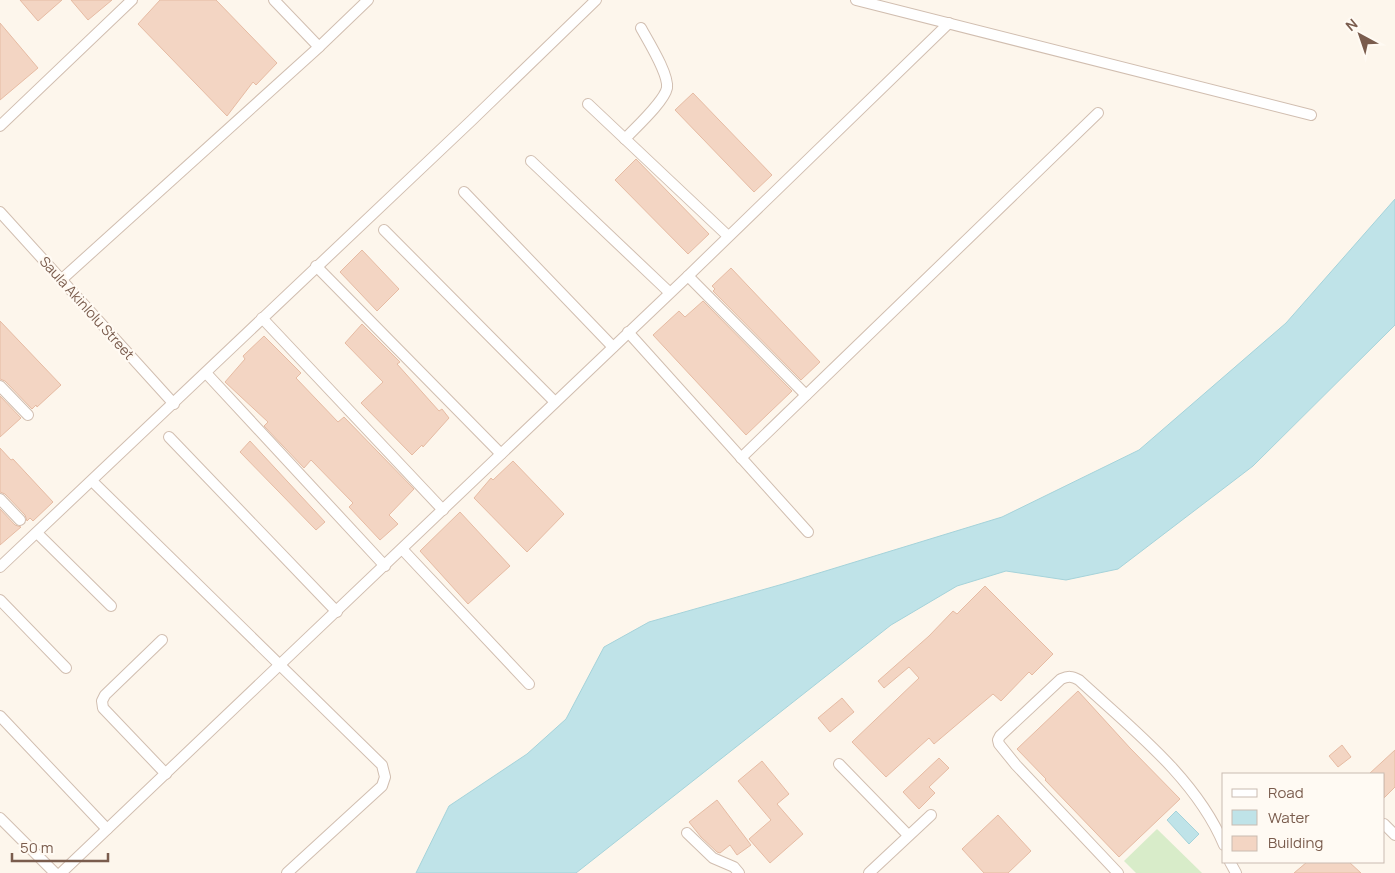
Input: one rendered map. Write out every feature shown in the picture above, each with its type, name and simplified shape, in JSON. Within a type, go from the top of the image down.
[{"type":"street","points":[[0,126],[132,0]]},
{"type":"street","points":[[274,0],[319,47]]},
{"type":"street","points":[[61,280],[319,47],[368,0]]},
{"type":"street","points":[[0,567],[174,404],[596,0]]},
{"type":"street","points":[[856,0],[1311,115]]},
{"type":"street","points":[[61,873],[337,612],[949,23]]},
{"type":"street","points":[[625,139],[662,99],[667,88],[665,75],[641,28]]},
{"type":"street","points":[[588,104],[728,236]]},
{"type":"street","points":[[740,458],[1098,114]]},
{"type":"street","points":[[531,161],[670,292]]},
{"type":"street","points":[[464,192],[613,346]]},
{"type":"street","name":"Saula Akinlolu Street","points":[[0,212],[174,404]]},
{"type":"street","points":[[384,230],[555,402]]},
{"type":"street","points":[[316,266],[501,454]]},
{"type":"street","points":[[688,276],[806,396]]},
{"type":"street","points":[[262,318],[443,510]]},
{"type":"street","points":[[628,332],[808,532]]},
{"type":"street","points":[[206,373],[385,566]]},
{"type":"street","points":[[0,386],[28,414]]},
{"type":"street","points":[[169,437],[337,612]]},
{"type":"street","points":[[92,481],[382,765],[384,777],[382,786],[287,873]]},
{"type":"street","points":[[0,499],[20,520]]},
{"type":"street","points":[[37,533],[111,606]]},
{"type":"street","points":[[402,549],[530,684]]},
{"type":"street","points":[[0,600],[66,668]]},
{"type":"street","points":[[162,640],[105,695],[102,702],[104,708],[166,774]]},
{"type":"street","points":[[1118,873],[1016,765],[999,744],[1000,736],[1066,676],[1079,680],[1151,747],[1192,790],[1208,812],[1222,841]]},
{"type":"street","points":[[0,716],[107,829]]},
{"type":"street","points":[[839,764],[908,836]]},
{"type":"street","points":[[869,873],[931,815]]},
{"type":"street","points":[[0,818],[55,873]]},
{"type":"street","points":[[1385,825],[1395,835]]},
{"type":"street","points":[[687,833],[713,858],[734,866],[739,873]]},
{"type":"green space","points":[[1157,829],[1202,873],[1136,873],[1124,861]]},
{"type":"water","points":[[1395,199],[1395,325],[1253,466],[1118,569],[1066,580],[1006,571],[957,586],[891,625],[576,873],[416,873],[449,806],[527,754],[566,719],[604,647],[649,622],[783,584],[1002,517],[1139,450],[1286,323]]},
{"type":"water","points":[[1176,811],[1199,834],[1189,844],[1167,820]]},
{"type":"building","points":[[20,0],[62,0],[38,21]]},
{"type":"building","points":[[71,0],[112,0],[88,20]]},
{"type":"building","points":[[160,0],[216,0],[277,63],[256,85],[253,82],[227,116],[138,24]]},
{"type":"building","points":[[0,23],[38,68],[0,100]]},
{"type":"building","points":[[693,93],[772,175],[754,192],[675,110]]},
{"type":"building","points":[[636,159],[709,234],[688,254],[615,180]]},
{"type":"building","points":[[362,250],[399,289],[377,311],[340,272]]},
{"type":"building","points":[[731,268],[820,362],[801,380],[713,291],[715,289],[712,286]]},
{"type":"building","points":[[703,301],[792,391],[746,435],[653,335],[679,311],[685,317]]},
{"type":"building","points":[[0,321],[61,385],[37,407],[36,405],[32,409],[5,381],[0,379]]},
{"type":"building","points":[[362,324],[400,362],[397,364],[439,411],[442,409],[449,418],[423,447],[422,445],[412,455],[361,403],[383,382],[345,343]]},
{"type":"building","points":[[264,336],[301,373],[296,378],[338,422],[344,417],[414,489],[389,515],[398,524],[380,540],[349,507],[353,503],[311,460],[304,468],[264,426],[268,422],[225,382],[245,359],[243,356]]},
{"type":"building","points":[[0,396],[21,418],[0,437]]},
{"type":"building","points":[[250,441],[325,522],[316,530],[240,452]]},
{"type":"building","points":[[0,448],[11,460],[13,459],[53,502],[33,521],[30,518],[27,521],[25,515],[5,494],[0,492]]},
{"type":"building","points":[[513,461],[564,514],[527,552],[474,498],[491,478],[493,480]]},
{"type":"building","points":[[0,509],[15,525],[21,527],[0,545]]},
{"type":"building","points":[[460,512],[510,566],[468,604],[420,551]]},
{"type":"building","points":[[985,586],[1053,654],[1032,675],[1029,672],[1001,701],[993,694],[934,744],[929,738],[886,777],[852,742],[919,678],[909,667],[884,688],[878,681],[929,636],[953,611],[957,614]]},
{"type":"building","points":[[1078,691],[1180,799],[1119,857],[1017,749]]},
{"type":"building","points":[[842,698],[854,712],[830,732],[818,718]]},
{"type":"building","points":[[1342,745],[1351,757],[1338,767],[1329,756]]},
{"type":"building","points":[[1395,750],[1395,787],[1385,797],[1385,773],[1370,773]]},
{"type":"building","points":[[939,758],[949,768],[929,787],[935,793],[919,809],[903,792]]},
{"type":"building","points":[[762,761],[789,794],[777,804],[803,834],[770,863],[749,839],[771,820],[738,781]]},
{"type":"building","points":[[717,800],[751,845],[737,855],[730,845],[720,853],[717,852],[689,822]]},
{"type":"building","points":[[998,815],[1031,851],[1008,873],[984,873],[962,849]]},
{"type":"building","points":[[1306,863],[1350,863],[1361,873],[1294,873]]}]
